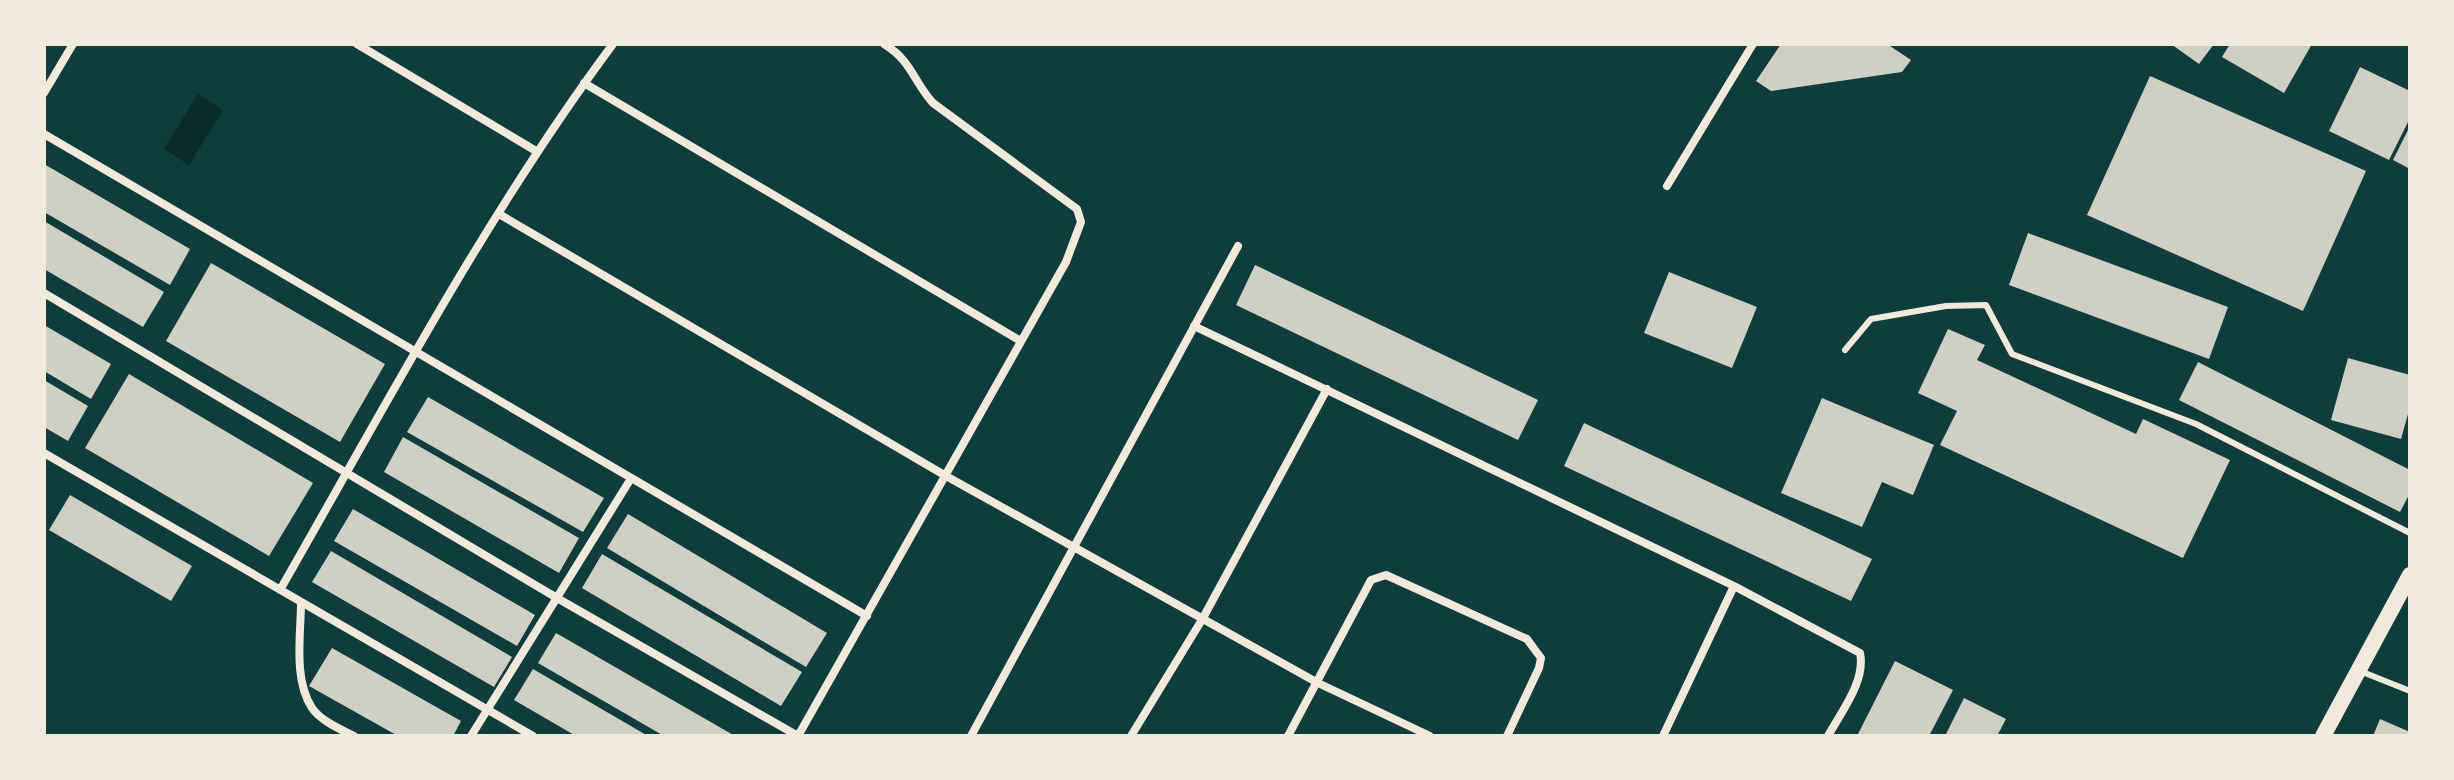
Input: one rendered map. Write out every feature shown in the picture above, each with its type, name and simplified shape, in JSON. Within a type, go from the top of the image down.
[{"type":"main road","points":[[2323,736],[2410,575]]},
{"type":"street","points":[[44,93],[73,44]]},
{"type":"street","points":[[357,44],[536,151]]},
{"type":"street","points":[[280,590],[414,354],[536,151],[613,44]]},
{"type":"street","points":[[44,293],[557,598],[798,736],[1076,240],[1081,222],[1077,209],[933,103],[922,90],[913,69],[884,44]]},
{"type":"street","points":[[1667,186],[1753,44]]},
{"type":"street","points":[[584,83],[1019,340]]},
{"type":"street","points":[[44,134],[414,354],[867,616]]},
{"type":"street","points":[[499,214],[946,476],[1318,683],[1430,736]]},
{"type":"street","points":[[971,736],[1238,246]]},
{"type":"street","points":[[1194,326],[1734,586],[1860,653],[1862,664],[1858,681],[1828,736]]},
{"type":"street","points":[[1131,736],[1203,618],[1327,389]]},
{"type":"street","points":[[44,453],[533,736]]},
{"type":"street","points":[[471,736],[630,480]]},
{"type":"street","points":[[1288,736],[1371,580],[1393,576],[1527,639],[1537,650],[1539,668],[1507,736]]},
{"type":"street","points":[[1663,736],[1734,586]]},
{"type":"street","points":[[301,602],[301,676],[308,698],[312,708],[327,721],[354,736]]},
{"type":"lane","points":[[1845,350],[1871,319],[1946,306],[1986,305],[2012,354],[2196,424],[2410,533]]},
{"type":"lane","points":[[2360,671],[2410,691]]},
{"type":"water","points":[[198,94],[223,110],[189,165],[164,149]]},
{"type":"building","points":[[1781,44],[1887,44],[1911,60],[1902,72],[1771,91],[1756,81]]},
{"type":"building","points":[[2171,44],[2214,44],[2199,64]]},
{"type":"building","points":[[2230,44],[2312,44],[2284,93],[2222,57]]},
{"type":"building","points":[[2360,67],[2410,91],[2410,118],[2389,160],[2329,131]]},
{"type":"building","points":[[2150,76],[2366,171],[2303,311],[2087,215]]},
{"type":"building","points":[[2410,126],[2410,169],[2393,160]]},
{"type":"building","points":[[44,164],[190,249],[170,285],[44,212]]},
{"type":"building","points":[[44,221],[164,292],[143,327],[44,269]]},
{"type":"building","points":[[2028,233],[2228,307],[2209,359],[2009,285]]},
{"type":"building","points":[[211,263],[385,364],[340,442],[166,341]]},
{"type":"building","points":[[1255,265],[1538,400],[1518,440],[1236,305]]},
{"type":"building","points":[[1669,272],[1757,307],[1732,368],[1644,333]]},
{"type":"building","points":[[44,325],[111,364],[91,399],[44,371]]},
{"type":"building","points":[[1948,329],[1985,345],[1977,360],[2136,434],[2143,419],[2230,460],[2183,558],[1940,445],[1957,411],[1918,393]]},
{"type":"building","points":[[2348,358],[2410,375],[2410,407],[2401,439],[2331,420]]},
{"type":"building","points":[[2198,362],[2410,470],[2410,493],[2400,512],[2179,400]]},
{"type":"building","points":[[129,374],[313,483],[269,556],[85,448]]},
{"type":"building","points":[[44,380],[88,406],[68,441],[44,427]]},
{"type":"building","points":[[428,397],[604,498],[583,532],[407,432]]},
{"type":"building","points":[[1822,398],[1934,445],[1913,495],[1882,482],[1862,527],[1781,493]]},
{"type":"building","points":[[1584,423],[1872,559],[1851,601],[1564,466]]},
{"type":"building","points":[[403,437],[579,538],[559,573],[384,472]]},
{"type":"building","points":[[70,495],[192,566],[171,601],[49,530]]},
{"type":"building","points":[[353,509],[535,615],[517,646],[334,541]]},
{"type":"building","points":[[628,514],[827,633],[806,667],[607,548]]},
{"type":"building","points":[[331,551],[512,657],[494,687],[312,582]]},
{"type":"building","points":[[602,554],[802,672],[781,706],[582,588]]},
{"type":"building","points":[[556,633],[735,736],[664,736],[538,663]]},
{"type":"building","points":[[332,648],[461,721],[453,736],[398,736],[309,686]]},
{"type":"building","points":[[1895,661],[1953,690],[1929,736],[1857,736]]},
{"type":"building","points":[[533,669],[648,736],[576,736],[514,700]]},
{"type":"building","points":[[1964,698],[2006,719],[1997,736],[1945,736]]},
{"type":"building","points":[[2380,719],[2410,732],[2410,736],[2373,736]]}]
